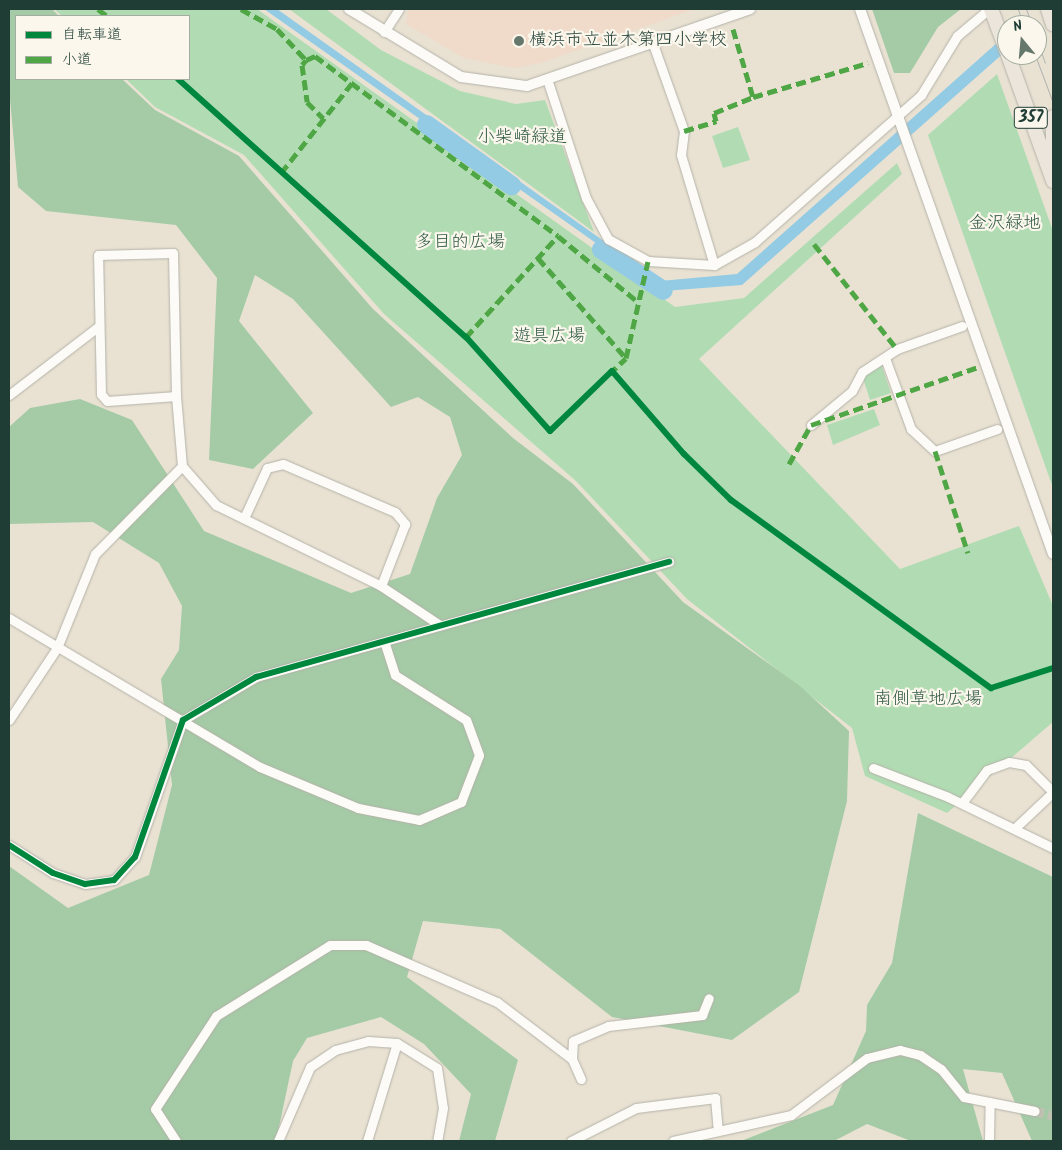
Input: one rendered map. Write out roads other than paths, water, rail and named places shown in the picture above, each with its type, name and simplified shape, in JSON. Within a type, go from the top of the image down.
[{"type":"highway","name":"357","points":[[990,9],[997,26]]},
{"type":"highway","points":[[1048,9],[1053,24]]},
{"type":"highway","name":"357","points":[[1012,65],[1053,181]]},
{"type":"highway","name":"357","points":[[1053,117],[1053,157]]},
{"type":"street","points":[[349,9],[446,70],[477,83],[527,86],[548,82],[750,9]]},
{"type":"street","points":[[384,32],[398,9]]},
{"type":"street","points":[[860,9],[1053,554]]},
{"type":"street","points":[[548,82],[586,198],[608,239],[648,261],[714,265],[755,242],[898,112],[920,95],[957,36],[990,9]]},
{"type":"street","points":[[653,44],[684,131],[681,155],[714,265]]},
{"type":"street","points":[[176,396],[107,401],[100,394],[98,255],[173,253],[176,396],[182,466],[216,505],[380,586],[440,625]]},
{"type":"street","points":[[9,395],[99,326]]},
{"type":"street","points":[[811,425],[852,392],[862,372],[897,348],[962,326]]},
{"type":"street","points":[[885,358],[911,429],[935,451],[997,429]]},
{"type":"street","points":[[244,518],[267,468],[283,464],[395,512],[405,524],[380,586]]},
{"type":"street","points":[[9,720],[57,648],[95,554],[182,466]]},
{"type":"street","points":[[9,845],[53,873],[85,884],[114,880],[135,857],[183,720],[256,677],[669,562]]},
{"type":"street","points":[[9,618],[260,767],[358,808],[419,820],[461,802],[479,755],[466,720],[395,675],[384,642]]},
{"type":"street","points":[[962,803],[987,770],[1009,762],[1026,765],[1053,792],[1016,827]]},
{"type":"street","points":[[874,768],[1016,827],[1053,848]]},
{"type":"street","points":[[176,1141],[155,1109],[216,1016],[330,945],[366,946],[497,1002],[572,1059]]},
{"type":"street","points":[[581,1080],[572,1059],[573,1041],[608,1026],[702,1015],[709,998]]},
{"type":"street","points":[[367,1141],[397,1043]]},
{"type":"street","points":[[278,1141],[310,1067],[351,1044],[397,1043],[437,1068],[443,1108],[437,1141]]},
{"type":"street","points":[[673,1141],[791,1115],[867,1058],[900,1050],[920,1056],[941,1069],[964,1098],[1035,1111]]},
{"type":"street","points":[[571,1141],[636,1108],[715,1098],[718,1131]]},
{"type":"street","points":[[989,1141],[990,1102]]},
{"type":"water","points":[[264,9],[277,9],[660,281],[737,274],[997,43],[997,59],[742,285],[664,291]]},
{"type":"waterway","points":[[426,124],[511,185]]},
{"type":"waterway","points":[[601,249],[663,290]]},
{"type":"tunnel","points":[[1035,1111],[1053,1115]]},
{"type":"tram line","points":[[1018,9],[1020,15]]},
{"type":"tram line","points":[[1026,9],[1028,15]]},
{"type":"tram line","points":[[1039,65],[1053,103]]},
{"type":"place","name":"横浜市立並木第四小学校","points":[[519,41]]},
{"type":"park label","name":"小柴崎緑道","points":[[522,138]]},
{"type":"park label","name":"金沢緑地","points":[[1005,224]]},
{"type":"park label","name":"多目的広場","points":[[460,243]]},
{"type":"park label","name":"遊具広場","points":[[549,337]]},
{"type":"park label","name":"南側草地広場","points":[[928,700]]}]
